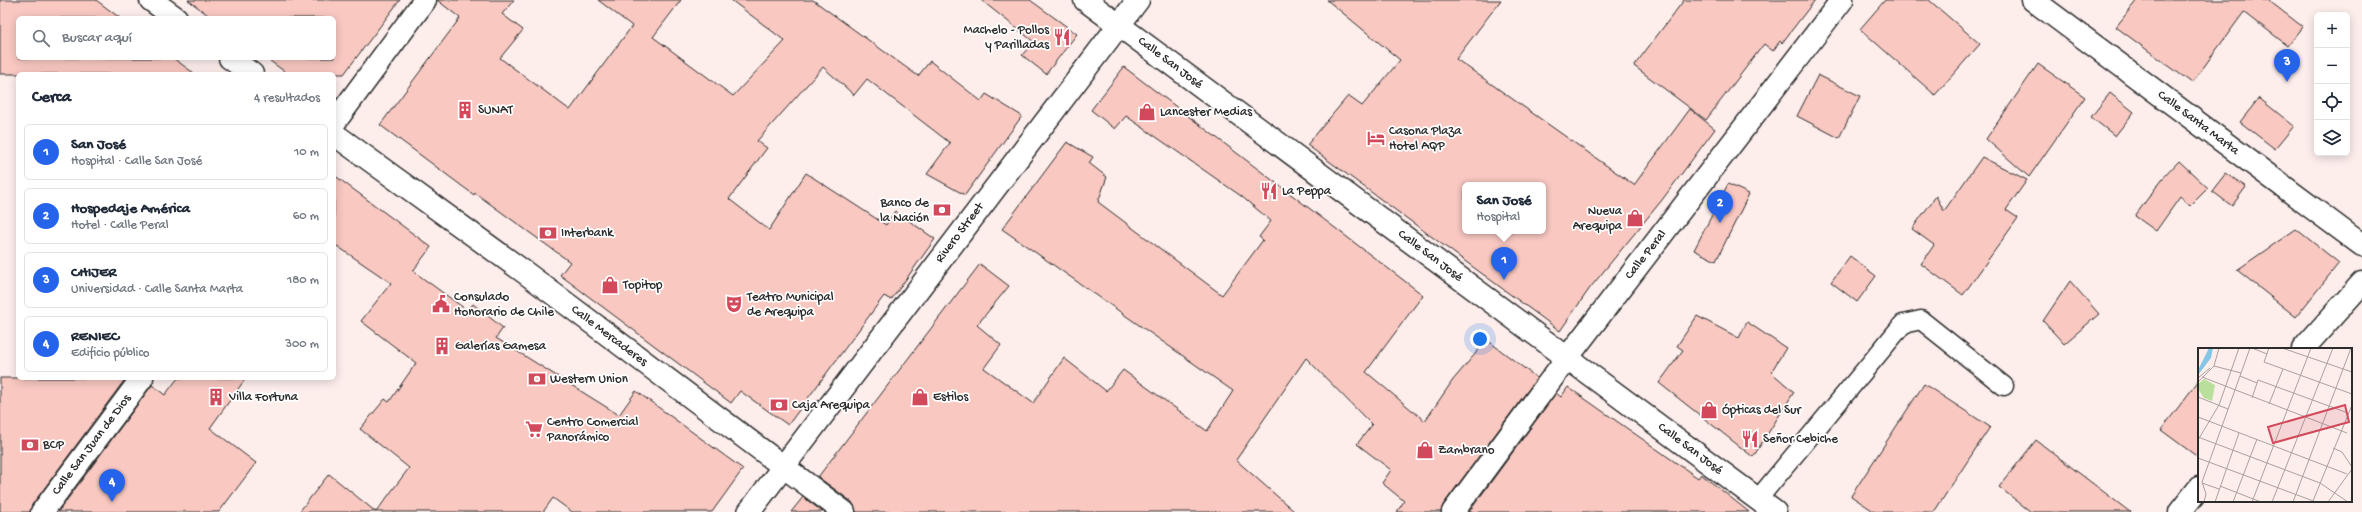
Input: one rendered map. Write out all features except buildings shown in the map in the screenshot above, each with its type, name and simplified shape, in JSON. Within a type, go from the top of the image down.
[{"type":"street","points":[[152,0],[173,16]]},
{"type":"street","points":[[336,120],[425,0]]},
{"type":"street","name":"Calle San José","points":[[1086,0],[1766,506]]},
{"type":"street","name":"Rivero Street","points":[[749,512],[1138,0]]},
{"type":"street","name":"Calle Peral","points":[[1453,512],[1567,358],[1842,0]]},
{"type":"street","name":"Calle Santa Marta","points":[[2033,0],[2362,246]]},
{"type":"street","points":[[233,60],[249,72]]},
{"type":"street","name":"Calle Mercaderes","points":[[336,135],[520,269],[844,512]]},
{"type":"street","points":[[2304,348],[2362,283]]},
{"type":"street","name":"Calle San Juan de Dios","points":[[42,512],[141,380]]},
{"type":"street","points":[[2180,512],[2198,489]]},
{"type":"lane","points":[[1766,506],[1903,324],[1921,320],[2004,386]]},
{"type":"place","name":"Machelo - Pollos y Parilladas","points":[[1062,37]]},
{"type":"place","name":"CHIJER","points":[[2287,82]]},
{"type":"place","name":"SUNAT","points":[[465,110]]},
{"type":"place","name":"Lancester Medias","points":[[1147,112]]},
{"type":"place","name":"Casona Plaza Hotel AQP","points":[[1376,138]]},
{"type":"place","name":"La Peppa","points":[[1269,191]]},
{"type":"place","name":"Banco de la Nación","points":[[942,210]]},
{"type":"place","name":"Nueva Arequipa","points":[[1635,218]]},
{"type":"place","name":"Hospedaje América","points":[[1720,223]]},
{"type":"place","name":"Interbank","points":[[548,233]]},
{"type":"place","name":"San José","points":[[1504,280]]},
{"type":"place","name":"Topitop","points":[[610,285]]},
{"type":"place","name":"Consulado Honorario de Chile","points":[[441,304]]},
{"type":"place","name":"Teatro Municipal de Arequipa","points":[[734,304]]},
{"type":"place","name":"Galerías Gamesa","points":[[442,346]]},
{"type":"place","name":"Western Union","points":[[537,379]]},
{"type":"place","name":"Villa Fortuna","points":[[216,397]]},
{"type":"place","name":"Estilos","points":[[920,397]]},
{"type":"place","name":"Caja Arequipa","points":[[779,405]]},
{"type":"place","name":"Ópticas del Sur","points":[[1709,410]]},
{"type":"place","name":"Centro Comercial Panorámico","points":[[534,429]]},
{"type":"place","name":"Señor Cebiche","points":[[1750,439]]},
{"type":"place","name":"BCP","points":[[30,445]]},
{"type":"place","name":"Zambrano","points":[[1425,450]]},
{"type":"place","name":"RENIEC","points":[[112,502]]}]
